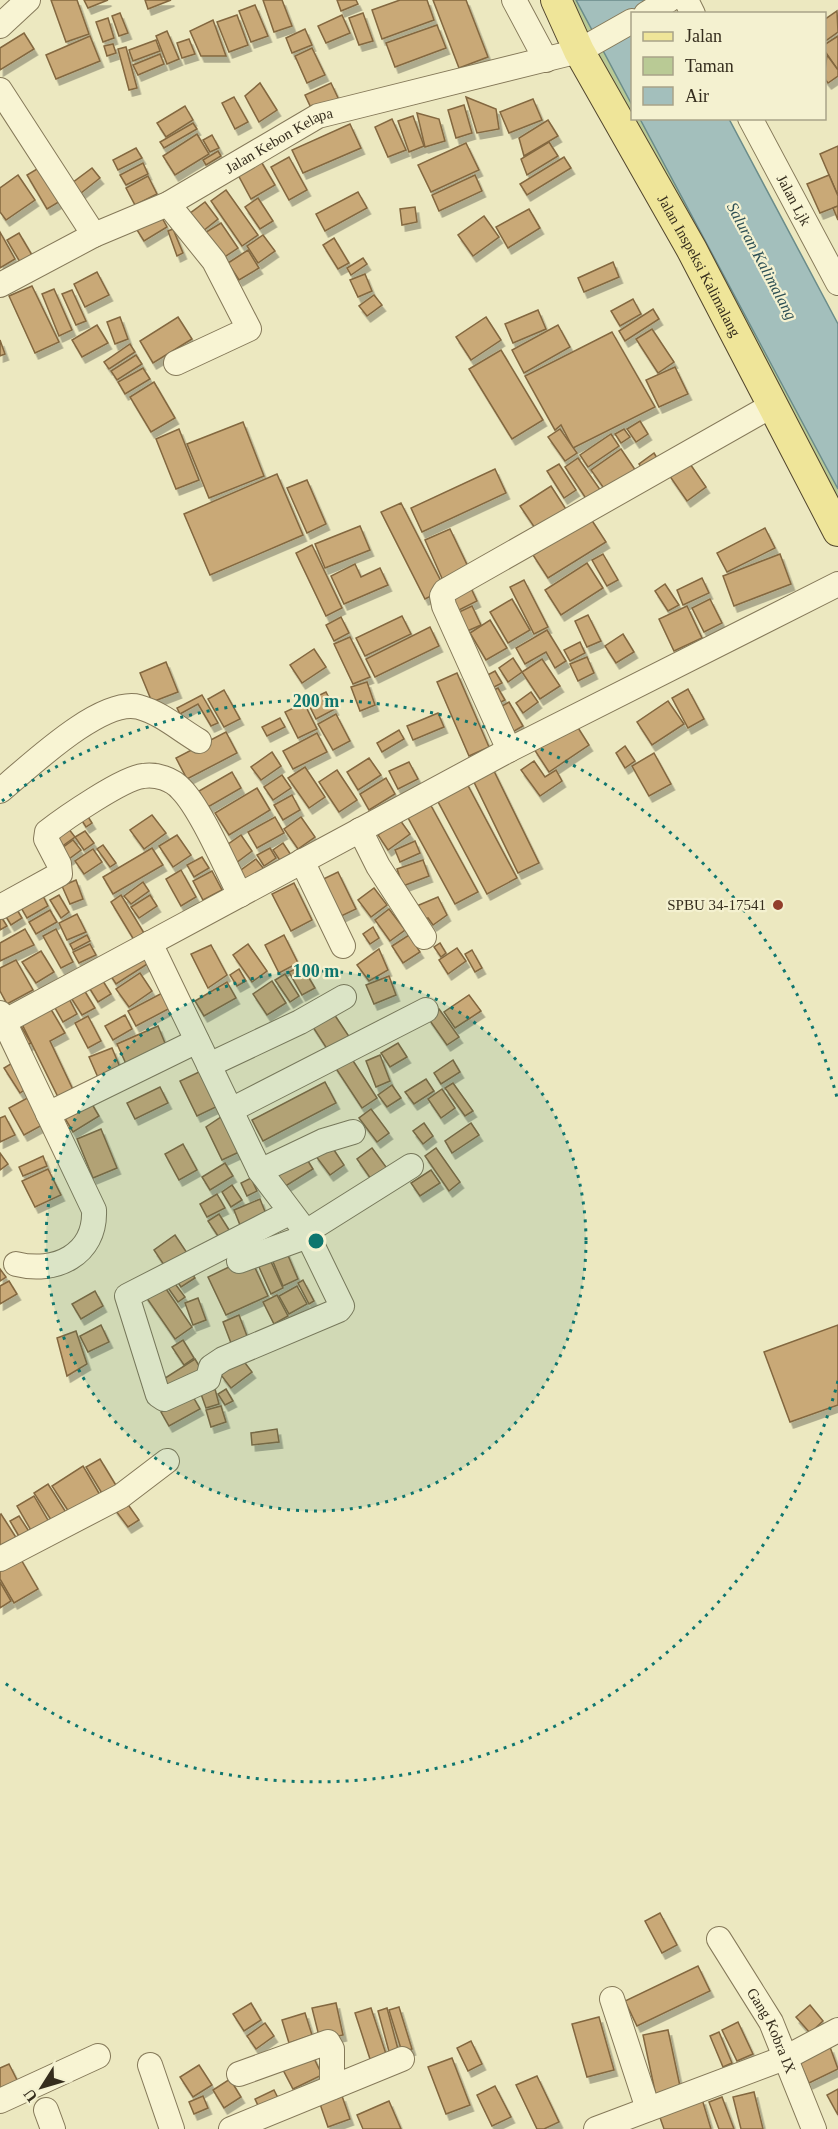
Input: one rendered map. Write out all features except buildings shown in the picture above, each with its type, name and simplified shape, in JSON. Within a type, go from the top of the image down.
[{"type":"main road","name":"Jalan Inspeksi Kalimalang","points":[[556,0],[587,47],[771,406],[838,531]]},
{"type":"street","points":[[0,26],[28,0]]},
{"type":"street","points":[[514,0],[546,60]]},
{"type":"street","points":[[650,12],[674,0],[690,12]]},
{"type":"street","name":"Jalan Kebon Kelapa","points":[[0,285],[94,235],[168,204],[318,116],[546,60],[587,47],[631,22]]},
{"type":"street","points":[[0,90],[94,235]]},
{"type":"street","name":"Jalan Ljk","points":[[751,120],[838,283]]},
{"type":"street","points":[[168,204],[214,261],[249,329],[176,363]]},
{"type":"street","points":[[509,750],[444,606],[442,596],[446,591],[771,406]]},
{"type":"street","points":[[16,1264],[35,1269],[59,1263],[81,1249],[94,1223],[93,1210],[2,1019],[150,943],[509,750],[838,584]]},
{"type":"street","points":[[0,791],[88,723],[122,706],[137,706],[158,714],[199,741]]},
{"type":"street","points":[[0,908],[60,874],[60,864],[45,839],[47,832],[135,777],[145,776],[167,779],[188,798],[240,895]]},
{"type":"street","points":[[360,830],[378,866],[424,937]]},
{"type":"street","points":[[302,861],[344,946]]},
{"type":"street","points":[[150,943],[260,1171],[291,1212],[307,1234],[342,1304],[341,1308],[223,1359],[211,1367],[208,1378],[201,1383],[164,1399],[158,1395],[127,1296],[291,1212]]},
{"type":"street","points":[[209,1065],[300,1022],[344,997]]},
{"type":"street","points":[[231,1110],[426,1010]]},
{"type":"street","points":[[48,1114],[197,1041]]},
{"type":"street","points":[[260,1171],[323,1141],[353,1132]]},
{"type":"street","points":[[238,1262],[307,1234],[411,1166]]},
{"type":"street","points":[[0,1559],[121,1496],[167,1461]]},
{"type":"street","name":"Gang Kobra IX","points":[[719,1939],[771,2022],[788,2057],[814,2129]]},
{"type":"street","points":[[612,1999],[648,2109]]},
{"type":"street","points":[[596,2129],[788,2057],[838,2030]]},
{"type":"street","points":[[239,2074],[328,2042],[332,2049],[332,2087]]},
{"type":"street","points":[[0,2101],[98,2056]]},
{"type":"street","points":[[231,2129],[402,2060]]},
{"type":"street","points":[[150,2065],[172,2129]]},
{"type":"green space","points":[[556,0],[576,0],[631,103],[631,120],[641,120],[838,489],[838,531]]},
{"type":"water","points":[[576,0],[666,0],[672,12],[631,12],[631,103]]},
{"type":"water","name":"Saluran Kalimalang","points":[[641,120],[730,120],[838,324],[838,489]]},
{"type":"place","name":"SPBU 34-17541","points":[[778,905]]}]
